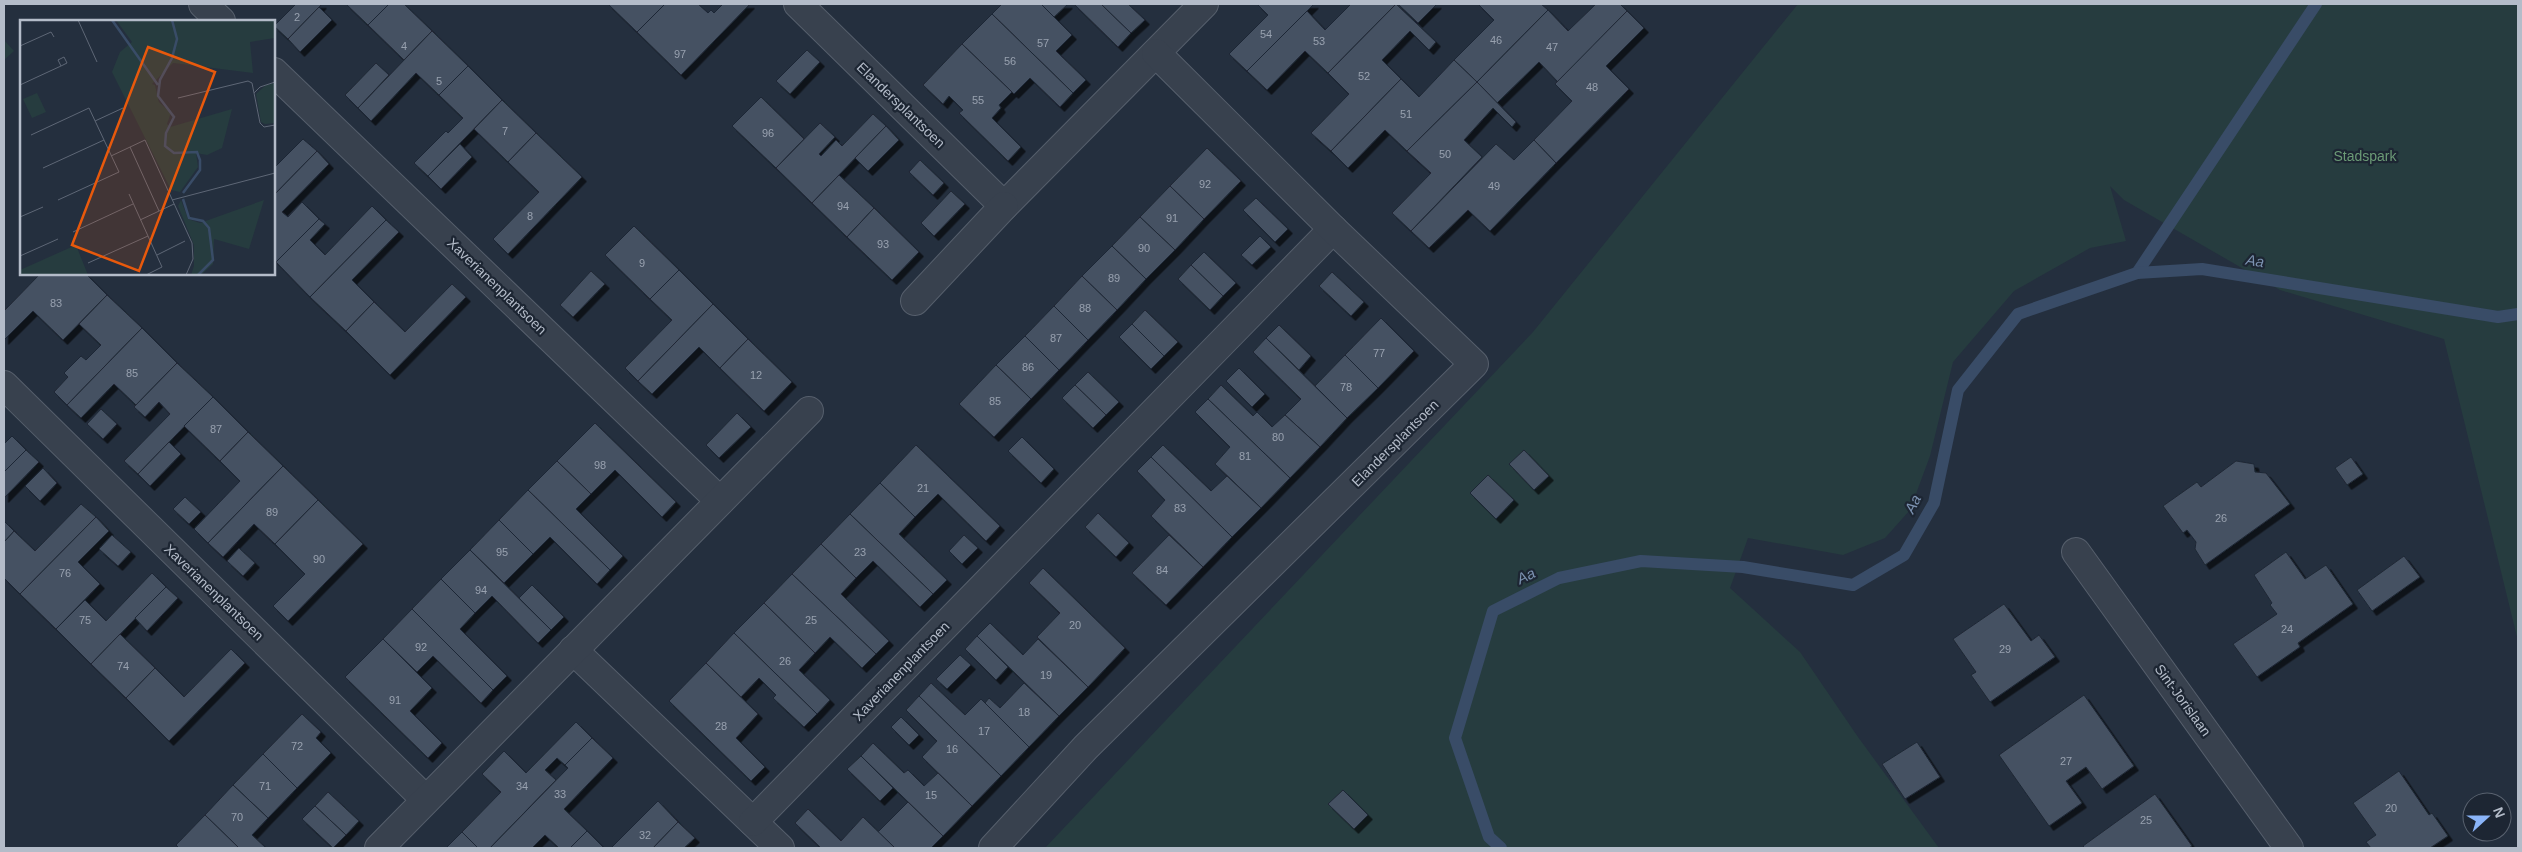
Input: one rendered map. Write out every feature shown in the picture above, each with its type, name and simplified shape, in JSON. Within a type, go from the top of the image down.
[{"type":"street","points":[[203,4],[220,20]]},
{"type":"street","name":"Elandersplantsoen","points":[[798,4],[1004,206]]},
{"type":"street","points":[[915,301],[1004,206],[1204,4]]},
{"type":"street","name":"Elandersplantsoen","points":[[993,848],[1086,747],[1474,364],[1333,229],[1156,53]]},
{"type":"street","name":"Xaverianenplantsoen","points":[[275,73],[720,501]]},
{"type":"street","name":"Xaverianenplantsoen","points":[[753,822],[1333,229]]},
{"type":"street","name":"Xaverianenplantsoen","points":[[4,385],[425,799]]},
{"type":"street","points":[[379,848],[425,799],[809,411]]},
{"type":"street","name":"Sint-Jorislaan","points":[[2076,552],[2289,848]]},
{"type":"street","points":[[573,650],[780,848]]},
{"type":"green space","name":"Stadspark","points":[[1798,4],[2518,4],[2518,641],[2444,339],[2280,290],[2124,200],[2110,186],[2126,241],[2090,248],[2014,291],[1953,362],[1930,456],[1910,510],[1885,538],[1843,555],[1748,538],[1730,588],[1800,652],[1858,737],[1939,848],[1045,848],[1533,332]]},
{"type":"green space","points":[[4,40],[14,51],[4,60]]},
{"type":"building","points":[[296,4],[322,4],[288,39],[275,25]]},
{"type":"building","points":[[346,4],[389,4],[368,25]]},
{"type":"building","points":[[389,4],[404,4],[432,31],[404,60],[368,25]]},
{"type":"building","points":[[608,4],[665,4],[637,32]]},
{"type":"building","points":[[665,4],[698,4],[708,13],[711,10],[714,13],[723,4],[750,4],[681,75],[637,32]]},
{"type":"building","points":[[1002,4],[1041,4],[1072,35],[1056,51],[1086,80],[1073,93],[992,14]]},
{"type":"building","points":[[1041,4],[1068,4],[1054,17]]},
{"type":"building","points":[[1074,4],[1101,4],[1131,33],[1118,47]]},
{"type":"building","points":[[1101,4],[1128,4],[1145,20],[1131,33]]},
{"type":"building","points":[[1257,4],[1314,4],[1247,71],[1229,54],[1268,15]]},
{"type":"building","points":[[1351,4],[1396,4],[1328,73],[1305,51],[1267,90],[1247,71],[1307,11],[1325,30]]},
{"type":"building","points":[[1396,4],[1436,42],[1429,50],[1410,31],[1382,60],[1401,79],[1331,151],[1311,133],[1349,94],[1328,73]]},
{"type":"building","points":[[1398,4],[1437,4],[1418,23]]},
{"type":"building","points":[[1478,4],[1541,4],[1548,10],[1477,82],[1454,60],[1494,20]]},
{"type":"building","points":[[1596,4],[1620,4],[1627,11],[1558,82],[1539,62],[1497,103],[1477,82],[1548,10],[1568,31]]},
{"type":"building","points":[[319,7],[332,20],[300,52],[288,39]]},
{"type":"building","points":[[1627,11],[1644,28],[1606,66],[1629,89],[1556,163],[1534,140],[1572,101],[1555,84]]},
{"type":"building","points":[[992,14],[1073,93],[1060,107],[1030,78],[1014,94],[962,44]]},
{"type":"building","points":[[432,31],[468,66],[439,95],[416,73],[371,121],[358,108]]},
{"type":"building","points":[[962,44],[1012,92],[999,105],[1001,108],[992,118],[1021,147],[1008,161],[959,113],[963,110],[949,96],[943,104],[923,85]]},
{"type":"building","points":[[807,50],[820,62],[790,94],[776,81]]},
{"type":"building","points":[[1454,60],[1477,82],[1407,151],[1385,130],[1348,168],[1331,151],[1401,79],[1419,97]]},
{"type":"building","points":[[376,63],[389,75],[358,108],[345,95]]},
{"type":"building","points":[[468,66],[502,100],[428,176],[414,163],[446,131],[448,133],[463,118],[439,95]]},
{"type":"building","points":[[1477,82],[1516,122],[1512,127],[1493,108],[1464,140],[1482,157],[1411,231],[1392,213],[1431,173],[1407,151]]},
{"type":"building","points":[[761,97],[804,139],[776,168],[732,126]]},
{"type":"building","points":[[502,100],[536,133],[508,162],[474,129]]},
{"type":"building","points":[[873,114],[886,126],[812,203],[776,168],[820,123],[835,137],[819,154],[821,156],[836,140],[842,146]]},
{"type":"building","points":[[886,126],[899,140],[868,171],[855,158]]},
{"type":"building","points":[[536,133],[582,177],[508,254],[493,239],[539,192],[508,162]]},
{"type":"building","points":[[303,139],[317,151],[275,194],[275,167]]},
{"type":"building","points":[[1534,140],[1556,163],[1490,231],[1468,210],[1429,248],[1411,231],[1496,144],[1514,160]]},
{"type":"building","points":[[460,144],[472,157],[441,189],[428,176]]},
{"type":"building","points":[[1207,148],[1241,181],[1204,219],[1170,186]]},
{"type":"building","points":[[317,151],[329,164],[282,212],[288,217],[302,202],[319,219],[276,262],[275,261],[275,194]]},
{"type":"building","points":[[920,160],[944,183],[933,195],[909,172]]},
{"type":"building","points":[[839,175],[874,208],[847,237],[812,203]]},
{"type":"building","points":[[1170,186],[1204,219],[1175,250],[1140,217]]},
{"type":"building","points":[[951,191],[965,204],[934,236],[921,223]]},
{"type":"building","points":[[1256,198],[1288,229],[1275,242],[1243,210]]},
{"type":"building","points":[[372,206],[386,220],[310,297],[276,262],[319,219],[325,224],[310,240],[325,255]]},
{"type":"building","points":[[874,208],[919,252],[892,280],[847,237]]},
{"type":"building","points":[[1140,217],[1175,250],[1146,279],[1112,246]]},
{"type":"building","points":[[386,220],[399,232],[352,280],[374,302],[346,331],[310,297]]},
{"type":"building","points":[[634,226],[679,270],[650,299],[605,255]]},
{"type":"building","points":[[1260,236],[1271,247],[1252,265],[1241,255]]},
{"type":"building","points":[[1112,246],[1146,279],[1117,310],[1082,276]]},
{"type":"building","points":[[1204,252],[1236,283],[1223,296],[1191,265]]},
{"type":"building","points":[[1191,265],[1223,296],[1210,310],[1178,279]]},
{"type":"building","points":[[679,270],[713,304],[638,381],[625,368],[672,320],[650,299]]},
{"type":"building","points":[[591,271],[605,284],[573,317],[560,305]]},
{"type":"building","points":[[1332,272],[1364,302],[1351,316],[1319,286]]},
{"type":"building","points":[[39,275],[87,275],[107,295],[63,340],[33,311],[4,340],[4,311]]},
{"type":"building","points":[[1082,276],[1117,310],[1088,340],[1054,306]]},
{"type":"building","points":[[452,284],[466,297],[390,375],[346,331],[374,302],[405,332]]},
{"type":"building","points":[[107,295],[142,328],[67,405],[54,392],[68,377],[64,373],[81,356],[86,360],[101,345],[79,324]]},
{"type":"building","points":[[713,304],[748,339],[720,368],[699,347],[652,394],[638,381]]},
{"type":"building","points":[[1054,306],[1088,340],[1059,370],[1025,336]]},
{"type":"building","points":[[1145,310],[1178,342],[1164,356],[1132,324]]},
{"type":"building","points":[[1381,318],[1414,351],[1378,388],[1345,355]]},
{"type":"building","points":[[1132,324],[1164,356],[1151,369],[1119,337]]},
{"type":"building","points":[[1279,325],[1311,356],[1299,370],[1266,338]]},
{"type":"building","points":[[142,328],[177,363],[136,405],[114,384],[81,418],[67,405]]},
{"type":"building","points":[[1025,336],[1059,370],[1031,399],[996,365]]},
{"type":"building","points":[[1266,338],[1347,418],[1320,447],[1285,415],[1301,399],[1253,352]]},
{"type":"building","points":[[748,339],[792,382],[764,411],[720,368]]},
{"type":"building","points":[[1345,355],[1378,388],[1347,418],[1315,386]]},
{"type":"building","points":[[177,363],[213,397],[138,474],[124,461],[170,414],[159,402],[145,417],[134,407]]},
{"type":"building","points":[[996,365],[1031,399],[994,437],[959,404]]},
{"type":"building","points":[[1239,368],[1265,394],[1252,407],[1226,381]]},
{"type":"building","points":[[1088,372],[1119,402],[1106,415],[1075,385]]},
{"type":"building","points":[[1075,385],[1106,415],[1093,428],[1062,398]]},
{"type":"building","points":[[1221,385],[1253,416],[1257,412],[1272,427],[1285,415],[1320,447],[1290,478],[1208,399]]},
{"type":"building","points":[[213,397],[248,432],[220,461],[184,426]]},
{"type":"building","points":[[1208,399],[1290,478],[1261,508],[1215,464],[1230,447],[1195,412]]},
{"type":"building","points":[[101,409],[117,424],[103,439],[87,424]]},
{"type":"building","points":[[737,413],[751,427],[719,458],[706,445]]},
{"type":"building","points":[[595,423],[676,502],[662,517],[615,470],[591,494],[557,461]]},
{"type":"building","points":[[248,432],[283,466],[208,543],[194,529],[240,481],[220,461]]},
{"type":"building","points":[[12,436],[26,450],[4,472],[4,444]]},
{"type":"building","points":[[1022,437],[1054,469],[1041,483],[1008,451]]},
{"type":"building","points":[[169,442],[181,454],[150,486],[138,474]]},
{"type":"building","points":[[916,445],[1000,526],[986,541],[938,494],[915,517],[880,483]]},
{"type":"building","points":[[1163,445],[1211,491],[1227,476],[1261,508],[1232,537],[1151,457]]},
{"type":"building","points":[[26,450],[39,462],[4,498],[4,472]]},
{"type":"building","points":[[1524,450],[1549,476],[1534,490],[1509,464]]},
{"type":"building","points":[[1151,457],[1232,537],[1203,567],[1151,516],[1165,500],[1137,471]]},
{"type":"building","points":[[2351,457],[2363,474],[2347,485],[2335,468]]},
{"type":"building","points":[[557,461],[591,494],[576,509],[623,556],[610,570],[528,490]]},
{"type":"building","points":[[2236,461],[2254,464],[2255,472],[2266,473],[2290,504],[2205,565],[2195,549],[2196,542],[2187,530],[2183,533],[2163,506],[2197,482],[2201,487]]},
{"type":"building","points":[[283,466],[318,500],[275,544],[254,524],[223,557],[208,543]]},
{"type":"building","points":[[43,468],[57,483],[40,501],[25,486]]},
{"type":"building","points":[[1488,475],[1514,500],[1496,519],[1470,493]]},
{"type":"building","points":[[880,483],[915,517],[899,534],[947,580],[933,594],[850,514]]},
{"type":"building","points":[[528,490],[610,570],[597,584],[550,537],[533,554],[499,520]]},
{"type":"building","points":[[185,497],[201,512],[189,524],[173,509]]},
{"type":"building","points":[[318,500],[363,544],[288,621],[273,606],[305,574],[275,544]]},
{"type":"building","points":[[81,504],[96,517],[20,594],[4,578],[4,542],[14,531],[35,551]]},
{"type":"building","points":[[1098,513],[1129,543],[1116,557],[1085,527]]},
{"type":"building","points":[[850,514],[933,594],[920,607],[873,561],[856,578],[821,544]]},
{"type":"building","points":[[96,517],[109,531],[78,562],[100,584],[56,629],[20,594]]},
{"type":"building","points":[[499,520],[533,554],[504,583],[470,550]]},
{"type":"building","points":[[4,521],[14,531],[4,542]]},
{"type":"building","points":[[112,535],[131,552],[118,566],[99,549]]},
{"type":"building","points":[[964,535],[978,548],[962,564],[949,551]]},
{"type":"building","points":[[1169,535],[1203,567],[1166,605],[1132,573]]},
{"type":"building","points":[[821,544],[856,578],[841,594],[889,641],[876,654],[792,574]]},
{"type":"building","points":[[239,548],[255,563],[243,576],[227,561]]},
{"type":"building","points":[[470,550],[551,630],[538,643],[492,596],[475,613],[441,579]]},
{"type":"building","points":[[2286,552],[2305,579],[2326,565],[2353,604],[2298,643],[2300,647],[2257,677],[2233,644],[2277,614],[2254,575]]},
{"type":"building","points":[[2404,556],[2420,577],[2372,611],[2357,590]]},
{"type":"building","points":[[1043,568],[1125,648],[1088,687],[1037,637],[1060,613],[1029,583]]},
{"type":"building","points":[[152,573],[166,587],[91,664],[56,629],[85,600],[106,621]]},
{"type":"building","points":[[792,574],[876,654],[862,668],[830,637],[815,653],[764,603]]},
{"type":"building","points":[[441,579],[475,613],[460,629],[507,676],[493,690],[412,609]]},
{"type":"building","points":[[532,585],[564,617],[551,630],[519,598]]},
{"type":"building","points":[[166,587],[178,598],[147,631],[135,618]]},
{"type":"building","points":[[764,603],[815,653],[799,670],[830,700],[817,714],[734,633]]},
{"type":"building","points":[[2004,604],[2031,641],[2039,635],[2055,657],[1990,702],[1971,675],[1976,672],[1953,639]]},
{"type":"building","points":[[412,609],[493,690],[481,703],[433,656],[417,672],[383,639]]},
{"type":"building","points":[[990,623],[1023,655],[1038,639],[1088,687],[1059,716],[977,636]]},
{"type":"building","points":[[734,633],[817,714],[804,727],[773,698],[776,695],[759,678],[741,697],[706,663]]},
{"type":"building","points":[[120,634],[155,668],[126,698],[91,664]]},
{"type":"building","points":[[977,636],[1008,667],[996,680],[965,649]]},
{"type":"building","points":[[383,639],[432,688],[410,711],[442,743],[428,758],[345,677]]},
{"type":"building","points":[[231,649],[245,663],[169,741],[126,698],[155,668],[184,697]]},
{"type":"building","points":[[960,655],[971,665],[947,689],[936,679]]},
{"type":"building","points":[[706,663],[758,714],[736,738],[765,767],[751,781],[669,701]]},
{"type":"building","points":[[931,683],[965,715],[981,699],[1029,747],[1001,776],[919,696]]},
{"type":"building","points":[[1024,683],[1059,716],[1029,747],[985,703],[989,698],[1000,708]]},
{"type":"building","points":[[2084,695],[2134,766],[2102,789],[2086,767],[2066,781],[2082,803],[2049,826],[1999,755]]},
{"type":"building","points":[[919,696],[1001,776],[972,806],[922,757],[937,741],[906,710]]},
{"type":"building","points":[[302,714],[321,732],[316,738],[331,753],[297,788],[263,754]]},
{"type":"building","points":[[901,717],[919,735],[909,745],[891,727]]},
{"type":"building","points":[[576,722],[592,738],[565,765],[557,758],[545,770],[556,780],[490,848],[478,848],[462,832],[501,792],[482,774],[504,751],[526,773]]},
{"type":"building","points":[[592,738],[613,758],[564,809],[587,831],[570,848],[559,848],[545,835],[532,848],[490,848],[568,768],[565,765]]},
{"type":"building","points":[[1917,742],[1940,777],[1905,799],[1882,764]]},
{"type":"building","points":[[873,743],[904,773],[908,770],[924,786],[938,773],[972,806],[943,836],[861,756]]},
{"type":"building","points":[[263,754],[297,788],[268,818],[233,785]]},
{"type":"building","points":[[861,756],[893,788],[880,801],[847,769]]},
{"type":"building","points":[[2399,771],[2429,815],[2432,813],[2448,836],[2430,848],[2371,848],[2366,842],[2376,835],[2353,803]]},
{"type":"building","points":[[233,785],[268,818],[252,835],[266,848],[239,848],[205,815]]},
{"type":"building","points":[[1343,790],[1368,815],[1354,829],[1328,804]]},
{"type":"building","points":[[328,792],[359,821],[346,835],[315,806]]},
{"type":"building","points":[[2155,794],[2192,846],[2189,848],[2085,848],[2083,846]]},
{"type":"building","points":[[658,801],[678,822],[653,848],[611,848]]},
{"type":"building","points":[[908,802],[943,836],[931,848],[895,848],[878,832]]},
{"type":"building","points":[[315,806],[346,835],[333,848],[302,819]]},
{"type":"building","points":[[808,809],[841,841],[863,817],[895,848],[821,848],[795,823]]},
{"type":"building","points":[[205,815],[239,848],[179,848],[176,845]]},
{"type":"building","points":[[678,822],[695,838],[684,848],[653,848]]},
{"type":"building","points":[[587,831],[604,848],[570,848]]},
{"type":"building","points":[[462,832],[478,848],[446,848]]},
{"type":"waterway","points":[[2137,273],[2316,4]]},
{"type":"waterway","name":"Aa","points":[[1501,848],[1489,837],[1455,738],[1493,611],[1559,578],[1641,561],[1743,567],[1853,585],[1904,555],[1934,503],[1958,390],[2018,314],[2137,273],[2202,269],[2498,317],[2518,314]]}]
